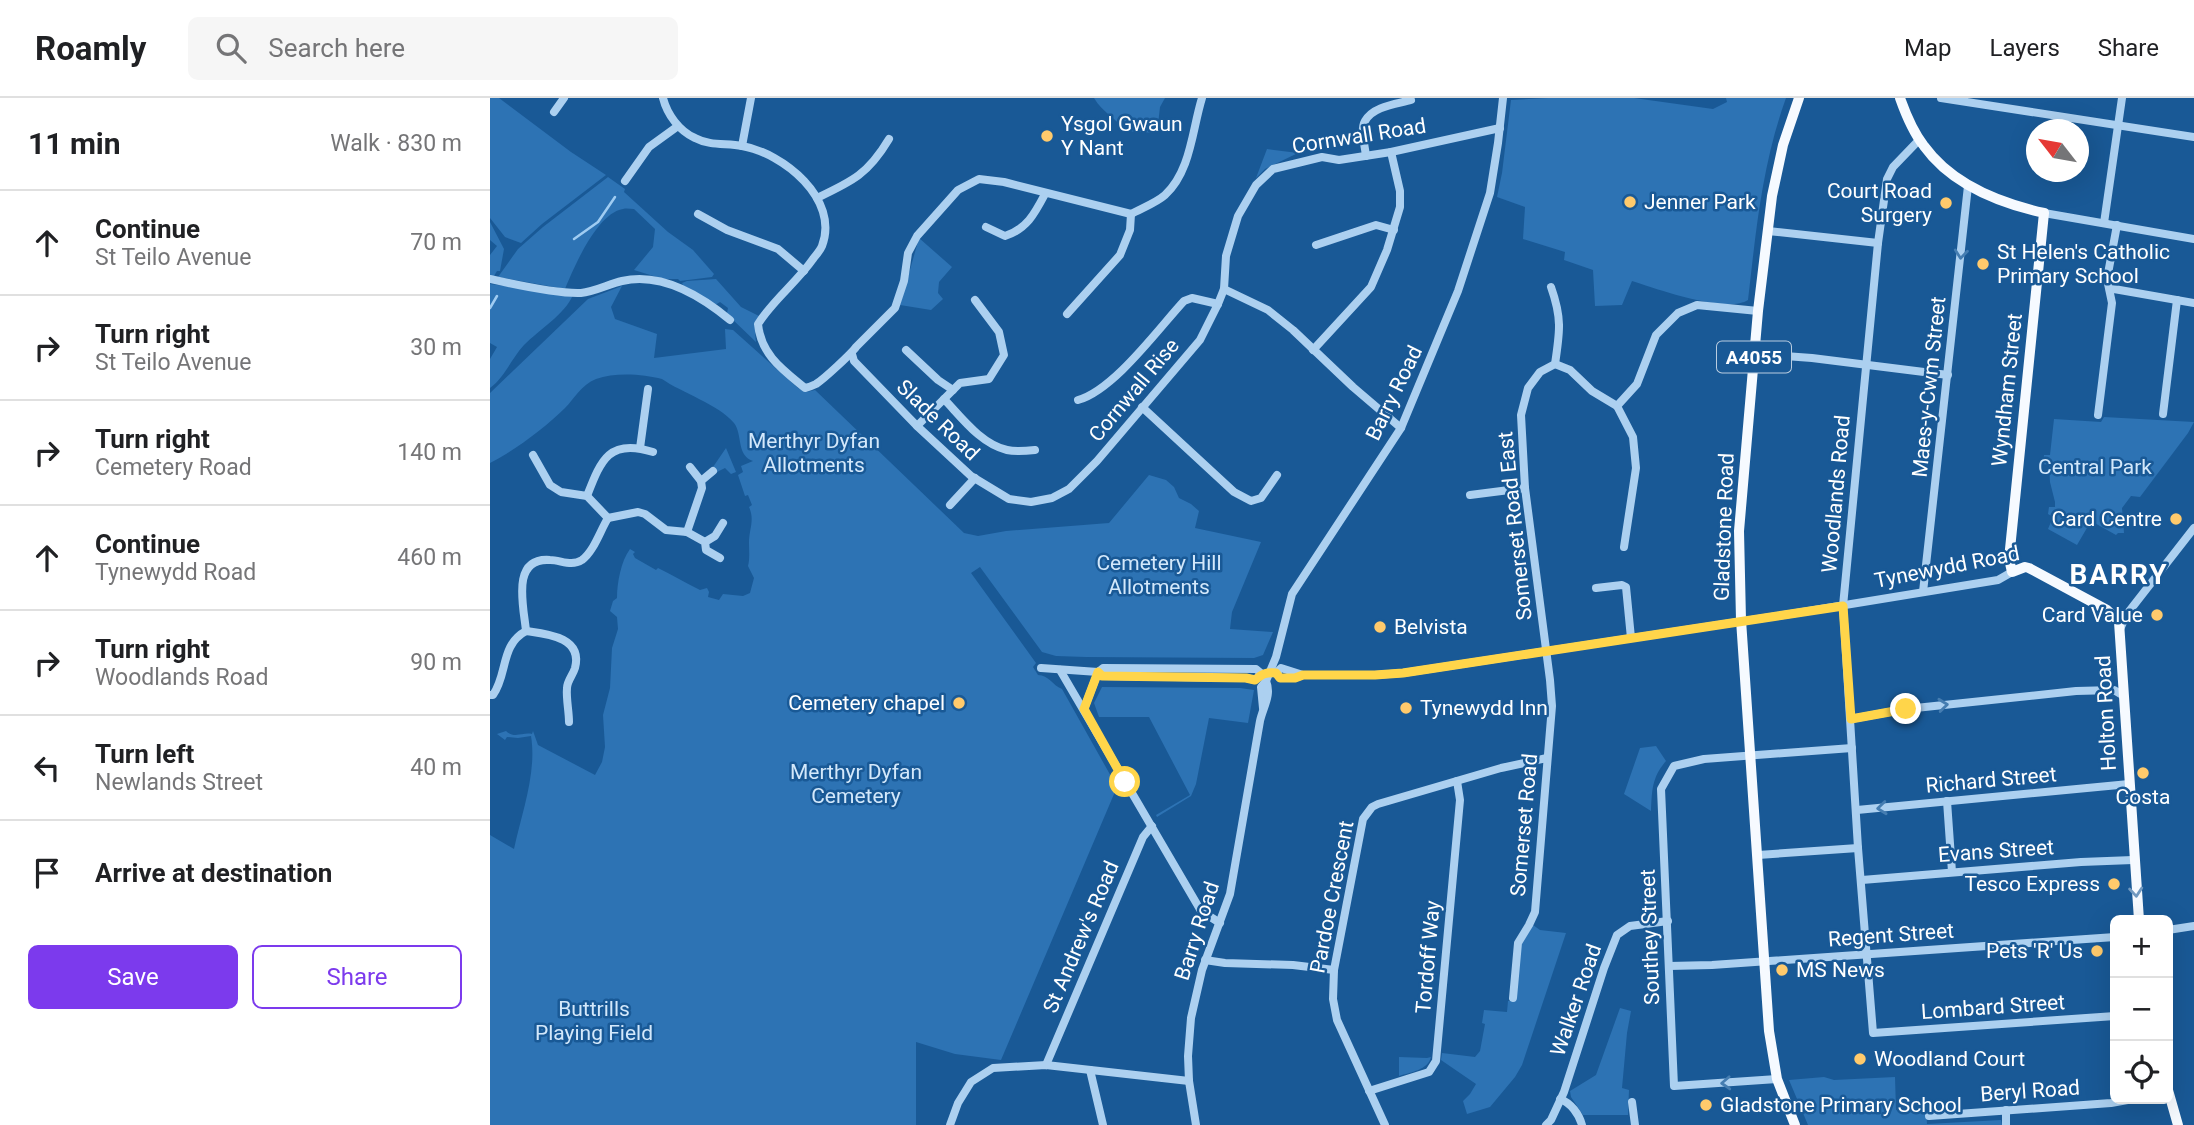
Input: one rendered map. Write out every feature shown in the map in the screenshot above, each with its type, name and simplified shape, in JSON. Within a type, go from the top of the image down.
[{"type":"main road","name":"Gladstone Road","points":[[1795,1125],[1777,1079],[1770,1041],[1741,620],[1739,531],[1758,311],[1768,231],[1779,161],[1799,98]]},
{"type":"main road","points":[[1900,98],[1919,140],[1932,156],[1968,186],[2004,202],[2044,213]]},
{"type":"main road","name":"Wyndham Street","points":[[2012,572],[2009,541],[2044,213]]},
{"type":"main road","name":"Tynewydd Road","points":[[2012,572],[2025,566],[2029,568],[2107,610],[2115,616],[2120,629]]},
{"type":"main road","name":"Holton Road","points":[[2120,629],[2138,915]]},
{"type":"main road","points":[[2172,1104],[2178,1125]]},
{"type":"street","points":[[554,112],[564,98]]},
{"type":"street","points":[[663,98],[665,107],[678,126],[692,137],[707,143],[742,146],[763,153],[783,163],[808,183],[817,198],[823,213],[822,247],[758,324],[759,336],[770,358],[805,388],[814,385],[852,354],[895,308],[904,281],[908,253],[916,236],[958,190],[979,179],[1004,182],[1131,214],[1162,197],[1174,186],[1183,169],[1202,98]]},
{"type":"street","points":[[742,146],[751,98]]},
{"type":"street","name":"Barry Road","points":[[1196,1125],[1189,1081],[1191,1018],[1205,960],[1230,894],[1263,708],[1260,692],[1276,657],[1289,600],[1295,587],[1401,428],[1467,267],[1490,193],[1503,98]]},
{"type":"street","points":[[1941,98],[2194,137]]},
{"type":"street","points":[[2104,223],[2122,98]]},
{"type":"street","points":[[1366,156],[1363,129],[1365,121],[1374,112],[1411,100]]},
{"type":"street","points":[[625,181],[649,147],[678,126]]},
{"type":"street","name":"Cornwall Road","points":[[1224,289],[1226,256],[1238,216],[1256,186],[1273,169],[1322,158],[1339,160],[1391,152],[1500,128]]},
{"type":"street","points":[[817,198],[851,182],[870,167],[889,139]]},
{"type":"street","name":"Woodlands Road","points":[[1873,1032],[1843,606],[1878,243],[1887,179],[1893,167],[1919,140]]},
{"type":"street","points":[[1313,350],[1371,287],[1387,250],[1400,206],[1401,191],[1391,152]]},
{"type":"street","name":"Maes-y-Cwm Street","points":[[1923,592],[1968,186]]},
{"type":"street","points":[[986,227],[1005,236],[1017,232],[1033,218],[1045,194]]},
{"type":"street","points":[[2044,213],[2194,239]]},
{"type":"street","points":[[698,214],[727,230],[778,249],[804,271]]},
{"type":"street","points":[[1067,314],[1120,255],[1130,230],[1131,214]]},
{"type":"street","points":[[1316,244],[1376,225],[1394,230]]},
{"type":"street","points":[[2098,415],[2112,303],[2107,279],[2117,225]]},
{"type":"street","points":[[1768,231],[1878,243]]},
{"type":"street","points":[[490,279],[581,293],[637,278],[658,281],[677,286],[730,320]]},
{"type":"street","points":[[1551,287],[1561,325],[1555,364],[1570,370],[1592,391],[1617,406],[1633,437],[1636,468],[1624,547]]},
{"type":"street","points":[[1224,289],[1268,310],[1401,428]]},
{"type":"street","name":"Cornwall Rise","points":[[1052,498],[1069,489],[1097,461],[1200,340],[1224,289]]},
{"type":"street","points":[[2110,291],[2115,289],[2194,303]]},
{"type":"street","points":[[1078,400],[1091,396],[1119,373],[1184,300],[1192,298],[1219,304]]},
{"type":"street","points":[[917,426],[960,383],[989,379],[1004,355],[999,332],[975,300]]},
{"type":"street","points":[[2163,414],[2176,300]]},
{"type":"street","points":[[1617,406],[1637,384],[1656,335],[1678,313],[1697,305],[1758,311]]},
{"type":"street","points":[[906,350],[953,390]]},
{"type":"street","name":"Slade Road","points":[[852,354],[854,361],[917,426],[955,463],[975,478],[1009,499],[1031,502],[1052,498]]},
{"type":"street","points":[[1755,354],[1812,358],[1948,375]]},
{"type":"street","name":"Somerset Road East","points":[[1546,651],[1525,488],[1521,415],[1528,388],[1540,372],[1555,364]]},
{"type":"street","points":[[640,448],[648,389]]},
{"type":"street","points":[[944,399],[978,434],[993,445],[1010,451],[1035,450]]},
{"type":"street","points":[[1142,407],[1234,492],[1251,501],[1261,498],[1277,475]]},
{"type":"street","points":[[587,496],[602,461],[610,453],[624,447],[653,452]]},
{"type":"street","points":[[533,455],[550,485],[561,492],[587,496],[608,518]]},
{"type":"street","points":[[690,467],[701,481]]},
{"type":"street","points":[[687,532],[698,501],[701,481],[713,471]]},
{"type":"street","points":[[950,505],[975,478]]},
{"type":"street","points":[[1470,495],[1525,488]]},
{"type":"street","points":[[526,631],[522,582],[529,567],[543,560],[569,564],[584,558],[608,518],[638,512],[645,514],[666,530],[687,532],[705,542]]},
{"type":"street","points":[[705,542],[715,536],[723,523]]},
{"type":"street","name":"Holton Road","points":[[2120,629],[2127,614],[2194,528]]},
{"type":"street","points":[[705,542],[706,550],[720,558]]},
{"type":"street","name":"Tynewydd Road","points":[[1041,668],[1098,672],[1102,676],[1255,680],[1268,675],[1295,678],[1303,675],[1387,675],[1843,606],[1998,580],[2012,572]]},
{"type":"street","points":[[1596,589],[1622,585],[1626,587],[1631,638]]},
{"type":"street","points":[[490,695],[500,686],[508,647],[517,636],[526,631],[553,635],[568,642],[575,653],[576,667],[566,687],[569,722]]},
{"type":"street","name":"Somerset Road","points":[[1513,998],[1518,943],[1535,912],[1552,706],[1546,651]]},
{"type":"street","points":[[1060,670],[1201,911],[1220,923]]},
{"type":"street","points":[[1084,709],[1098,672]]},
{"type":"street","points":[[1851,719],[1906,709],[2076,691],[2114,690],[2124,696]]},
{"type":"street","points":[[1751,755],[1852,748]]},
{"type":"street","name":"Southey Street","points":[[1751,755],[1704,759],[1674,766],[1661,789],[1674,1086],[1777,1079]]},
{"type":"street","name":"Pardoe Crescent","points":[[1381,1124],[1337,1020],[1333,999],[1334,970],[1360,834],[1367,812],[1378,804],[1502,768],[1548,758]]},
{"type":"street","name":"Tordoff Way","points":[[1369,1091],[1429,1072],[1436,1061],[1460,800],[1457,781]]},
{"type":"street","name":"Richard Street","points":[[1857,810],[2129,784]]},
{"type":"street","points":[[1947,801],[1952,872]]},
{"type":"street","name":"St Andrew's Road","points":[[1046,1065],[1143,837],[1152,826]]},
{"type":"street","points":[[1758,855],[1858,848]]},
{"type":"street","name":"Evans Street","points":[[1862,880],[2133,860]]},
{"type":"street","name":"Walker Road","points":[[1546,1125],[1560,1099],[1617,934],[1630,926],[1668,920]]},
{"type":"street","points":[[2173,929],[2194,926]]},
{"type":"street","name":"Regent Street","points":[[1669,966],[2110,937]]},
{"type":"street","points":[[1205,960],[1334,970]]},
{"type":"street","name":"Lombard Street","points":[[1873,1032],[2110,1016]]},
{"type":"street","points":[[950,1125],[958,1102],[971,1082],[993,1068],[1046,1065],[1189,1081]]},
{"type":"street","points":[[1090,1070],[1103,1125]]},
{"type":"street","points":[[1560,1099],[1567,1102],[1580,1118],[1582,1125]]},
{"type":"street","points":[[1632,1102],[1635,1125]]},
{"type":"street","name":"Beryl Road","points":[[1929,1115],[2110,1102]]},
{"type":"street","points":[[2006,1110],[2006,1125]]},
{"type":"green space","points":[[490,98],[499,98],[606,175],[521,243],[505,237],[490,218]]},
{"type":"green space","points":[[1094,98],[1165,98],[1160,107],[1157,133],[1125,131]]},
{"type":"green space","name":"Jenner Park","points":[[1634,98],[1713,109],[1727,102],[1726,98],[1786,98],[1766,173],[1748,300],[1738,304],[1708,302],[1632,281],[1622,305],[1595,306],[1593,270],[1564,260],[1565,252],[1523,239],[1525,207],[1497,197],[1511,100]]},
{"type":"green space","points":[[1267,149],[1298,153],[1265,169],[1256,178]]},
{"type":"green space","points":[[608,177],[625,189],[624,192],[668,232],[693,250],[714,274],[712,277],[680,281],[634,270],[653,247],[655,229],[634,209],[623,209],[604,220],[596,230],[580,255],[565,289],[498,277],[518,249]]},
{"type":"green space","points":[[490,222],[504,249],[500,271],[494,276],[490,276],[490,255],[497,246],[490,240]]},
{"type":"green space","points":[[919,238],[952,267],[939,282],[938,293],[943,299],[931,310],[900,305]]},
{"type":"green space","points":[[716,279],[741,307],[759,316],[755,332],[756,342],[730,317],[728,308],[720,302],[715,305],[684,287],[682,283]]},
{"type":"green space","points":[[490,284],[573,295],[558,315],[524,345],[500,379],[490,388],[490,359],[497,347],[490,343]]},
{"type":"green space","points":[[622,286],[611,307],[615,319],[657,334],[654,358],[726,349],[725,329],[733,330],[798,388],[807,392],[815,390],[964,533],[978,536],[1006,531],[1109,523],[1149,475],[1166,480],[1174,487],[1179,498],[1199,511],[1195,528],[1261,542],[1232,612],[1230,629],[1273,632],[1263,655],[1254,658],[1086,657],[1056,656],[1042,652],[980,567],[971,573],[1036,663],[1033,667],[1038,675],[1062,689],[1117,787],[1001,1060],[955,1054],[916,1042],[916,1125],[490,1125],[490,835],[514,849],[532,764],[531,736],[507,737],[505,740],[497,734],[506,731],[515,735],[532,734],[533,731],[538,745],[595,775],[602,762],[605,747],[603,715],[610,688],[612,648],[618,629],[617,617],[610,611],[617,598],[620,572],[630,549],[635,552],[635,558],[700,590],[707,588],[708,597],[719,600],[723,594],[743,596],[750,593],[754,578],[748,566],[752,520],[749,507],[752,505],[748,495],[745,496],[738,475],[743,472],[741,466],[753,461],[744,454],[737,428],[727,416],[662,379],[612,375],[596,379],[582,388],[565,408],[539,431],[490,463],[490,393],[588,299]]},
{"type":"green space","name":"Central Park","points":[[2104,417],[2194,422],[2140,497],[2131,496],[2122,508],[2124,533],[2116,535],[2091,521],[2077,545],[2048,529],[2053,517],[2048,514],[2049,507],[2055,507],[2055,502],[2049,465],[2043,464],[2044,455],[2050,455],[2054,419],[2101,422]]},
{"type":"green space","points":[[726,448],[736,472],[731,474],[725,468],[715,473],[713,467]]},
{"type":"green space","points":[[1102,687],[1254,690],[1248,723],[1209,718],[1196,784],[1191,796],[1157,817],[1156,815],[1190,795],[1149,717],[1099,717],[1094,703]]},
{"type":"green space","points":[[1656,746],[1666,761],[1655,778],[1651,811],[1624,794],[1640,748]]},
{"type":"green space","points":[[1533,925],[1540,930],[1566,933],[1522,1065],[1490,1107],[1467,1114],[1463,1101],[1476,1084],[1441,1060],[1442,1053],[1475,1057],[1480,1051],[1485,1024],[1482,1023],[1484,1010],[1507,1012],[1508,1001],[1516,1001],[1519,948]]},
{"type":"green space","points":[[1620,1008],[1631,1011],[1622,1088],[1629,1090],[1628,1115],[1583,1115],[1570,1091],[1596,1075]]},
{"type":"green space","points":[[1399,1057],[1431,1057],[1423,1068],[1399,1076]]},
{"type":"green space","points":[[1824,1077],[1834,1080],[1895,1077],[1896,1110],[1926,1109],[1927,1124],[2001,1120],[2002,1125],[1808,1125],[1789,1080]]},
{"type":"waterway","points":[[574,239],[598,222],[615,197]]},
{"type":"waterway","points":[[490,308],[497,296]]},
{"type":"place","name":"Ysgol Gwaun Y Nant","points":[[1047,136]]},
{"type":"place","name":"Jenner Park","points":[[1630,202]]},
{"type":"place","name":"Court Road Surgery","points":[[1946,203]]},
{"type":"place","name":"St Helen's Catholic Primary School","points":[[1983,264]]},
{"type":"place","name":"Card Centre","points":[[2176,519]]},
{"type":"place","name":"Card Value","points":[[2157,615]]},
{"type":"place","name":"Belvista","points":[[1380,627]]},
{"type":"place","name":"Cemetery chapel","points":[[959,703]]},
{"type":"place","name":"Tynewydd Inn","points":[[1406,708]]},
{"type":"place","name":"Costa","points":[[2143,773]]},
{"type":"place","name":"Tesco Express","points":[[2114,884]]},
{"type":"place","name":"Pets 'R' Us","points":[[2097,951]]},
{"type":"place","name":"MS News","points":[[1782,970]]},
{"type":"place","name":"Woodland Court","points":[[1860,1059]]},
{"type":"place","name":"Gladstone Primary School","points":[[1706,1105]]},
{"type":"district","name":"BARRY","points":[[2119,574]]},
{"type":"route","points":[[1125,782],[1084,709],[1098,672],[1102,676],[1255,680],[1269,672],[1276,673],[1280,678],[1303,675],[1387,675],[1843,606],[1851,719],[1906,709]]},
{"type":"park label","name":"Merthyr Dyfan Allotments","points":[[814,453]]},
{"type":"park label","name":"Cemetery Hill Allotments","points":[[1159,575]]},
{"type":"park label","name":"Merthyr Dyfan Cemetery","points":[[856,784]]},
{"type":"park label","name":"Buttrills Playing Field","points":[[594,1021]]}]
